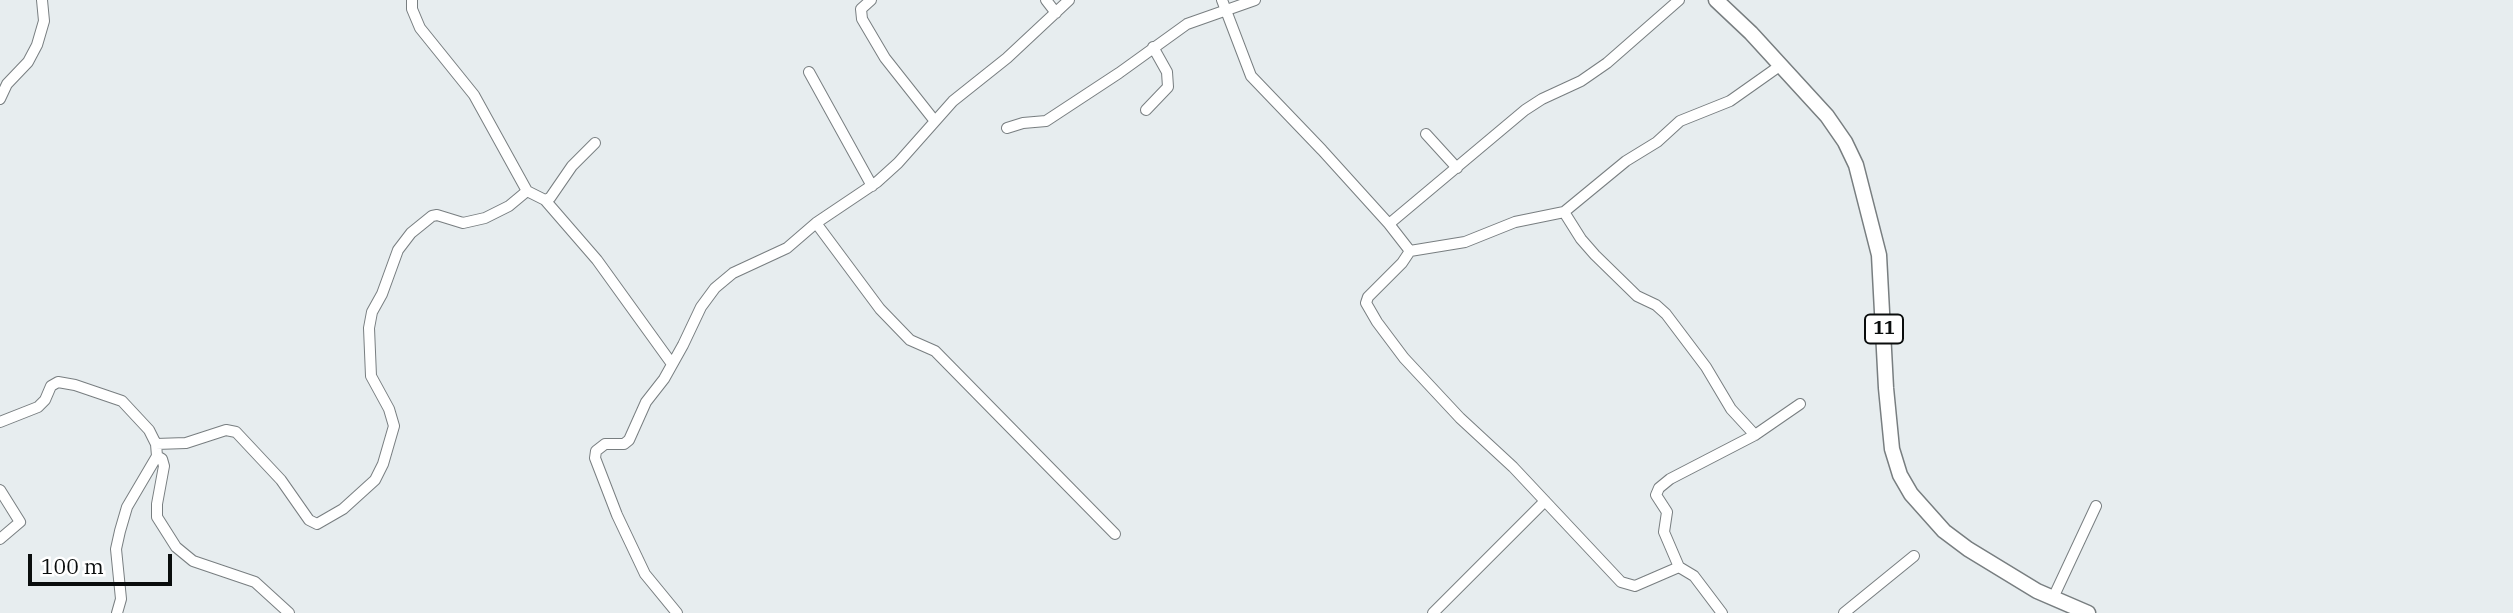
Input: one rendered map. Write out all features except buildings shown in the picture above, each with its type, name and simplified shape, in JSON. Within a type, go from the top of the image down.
[{"type":"highway","name":"11","points":[[1716,0],[1827,116],[1845,142],[1856,165],[1879,254],[1888,418],[1892,449],[1900,475],[1925,512],[1944,531],[2037,591],[2088,613]]},
{"type":"street","points":[[0,99],[7,85],[28,62],[37,45],[44,21],[42,0]]},
{"type":"street","points":[[412,0],[412,9],[420,28],[474,95],[527,191],[545,200],[597,260],[672,364]]},
{"type":"street","points":[[872,0],[861,9],[862,19],[885,58],[934,120]]},
{"type":"street","points":[[1046,0],[1056,13]]},
{"type":"street","points":[[677,613],[645,573],[617,515],[595,454],[598,448],[605,444],[628,442],[646,402],[672,364],[701,307],[715,288],[733,273],[787,248],[816,223],[873,186],[898,163],[934,120],[973,83],[1007,58],[1069,0]]},
{"type":"street","points":[[1222,0],[1251,76],[1389,224],[1410,251]]},
{"type":"street","points":[[1007,128],[1046,121],[1187,24],[1255,0]]},
{"type":"street","points":[[1389,224],[1534,103],[1575,84],[1607,63],[1679,0]]},
{"type":"street","points":[[1146,110],[1168,87],[1167,72],[1153,47]]},
{"type":"street","points":[[1679,567],[1635,586],[1621,582],[1513,467],[1460,418],[1404,358],[1367,306],[1368,298],[1410,251],[1465,242],[1515,222],[1563,212],[1626,160],[1657,142],[1680,121],[1730,101],[1781,65]]},
{"type":"street","points":[[809,72],[873,186]]},
{"type":"street","points":[[1426,134],[1457,168]]},
{"type":"street","points":[[545,200],[550,198],[572,166],[595,143]]},
{"type":"street","points":[[156,444],[186,443],[226,430],[236,432],[281,480],[309,520],[317,524],[328,520],[358,498],[375,480],[393,435],[393,418],[371,376],[369,328],[372,312],[382,294],[398,250],[411,233],[432,216],[463,223],[485,218],[509,206],[527,191]]},
{"type":"street","points":[[1563,212],[1595,255],[1637,296],[1656,305],[1666,314],[1706,367],[1731,409],[1755,435]]},
{"type":"street","points":[[816,223],[880,309],[911,340],[935,351],[1115,534]]},
{"type":"street","points":[[0,422],[38,407],[45,400],[51,386],[62,383],[122,401],[149,430],[156,444],[157,456],[127,508],[120,531],[116,549],[121,599],[117,613]]},
{"type":"street","points":[[1722,613],[1694,576],[1679,567],[1664,532],[1667,512],[1656,495],[1657,491],[1670,479],[1755,435],[1800,404]]},
{"type":"street","points":[[157,456],[162,458],[164,466],[156,504],[157,517],[176,547],[193,561],[255,582],[289,613]]},
{"type":"street","points":[[0,490],[20,522],[0,539]]},
{"type":"street","points":[[1433,613],[1545,501]]},
{"type":"street","points":[[2053,598],[2095,506]]},
{"type":"street","points":[[1844,613],[1914,556]]}]
